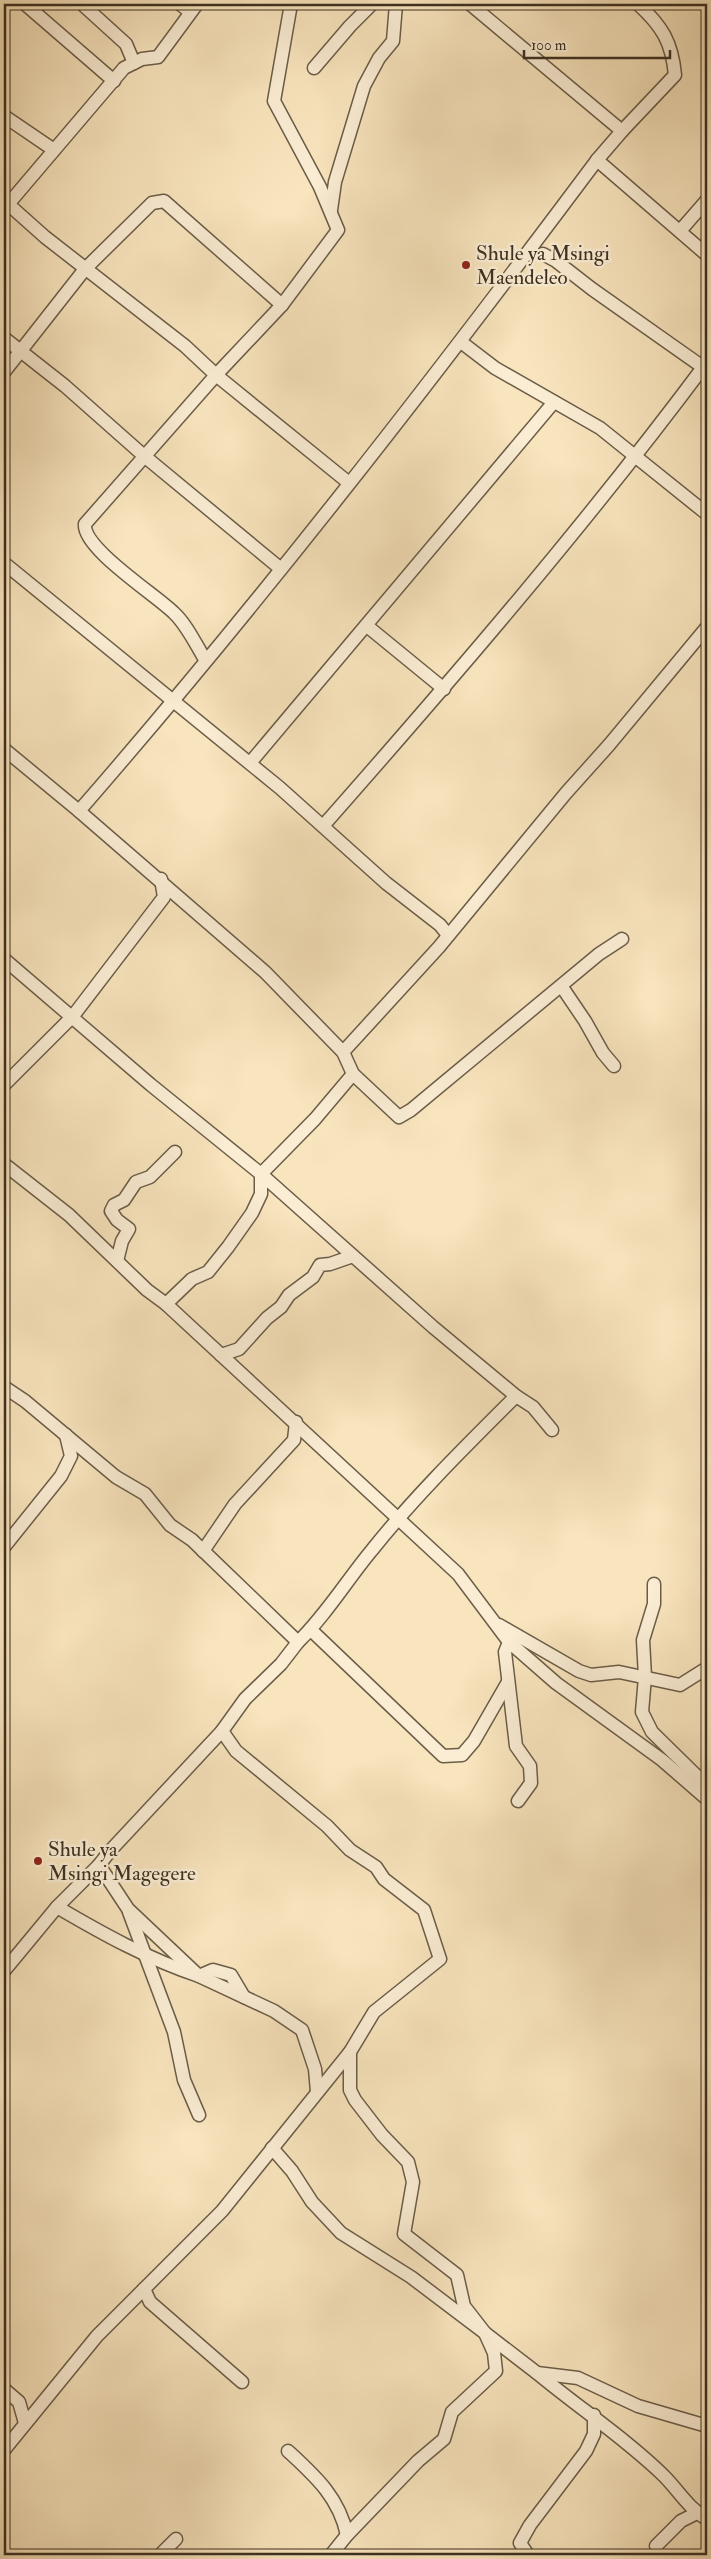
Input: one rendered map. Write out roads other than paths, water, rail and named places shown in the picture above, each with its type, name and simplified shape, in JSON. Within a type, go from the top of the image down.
[{"type":"street","points":[[25,4],[114,81]]},
{"type":"street","points":[[82,4],[126,44],[134,63]]},
{"type":"street","points":[[180,4],[194,8],[158,56],[124,68],[6,206],[84,269],[185,346],[216,375],[349,483]]},
{"type":"street","points":[[206,661],[175,614],[107,558],[84,529],[88,519],[216,375],[282,305],[338,230],[320,187],[274,101],[291,4]]},
{"type":"street","points":[[314,68],[350,26],[372,4]]},
{"type":"street","points":[[330,212],[334,182],[364,86],[379,58],[392,41],[396,4]]},
{"type":"street","points":[[470,4],[622,131]]},
{"type":"street","points":[[79,811],[174,702],[349,483],[460,342],[597,160],[674,75],[673,55],[658,23],[638,4]]},
{"type":"street","points":[[4,116],[54,150]]},
{"type":"street","points":[[597,160],[707,255]]},
{"type":"street","points":[[4,372],[84,269],[152,203],[160,200],[164,201],[282,305]]},
{"type":"street","points":[[680,231],[707,200]]},
{"type":"street","points":[[323,826],[444,689],[636,456],[706,367],[592,289],[556,260],[544,254]]},
{"type":"street","points":[[4,338],[65,386],[144,456],[280,569]]},
{"type":"street","points":[[460,342],[495,368],[600,428],[707,514]]},
{"type":"street","points":[[250,763],[554,402]]},
{"type":"street","points":[[4,563],[250,763],[386,883],[440,925],[448,935]]},
{"type":"street","points":[[366,626],[444,689]]},
{"type":"street","points":[[343,1052],[448,935],[707,627]]},
{"type":"street","points":[[4,749],[161,879],[265,972],[343,1052],[353,1074],[399,1117],[411,1110],[562,987],[599,954],[622,939]]},
{"type":"street","points":[[4,1086],[73,1016],[164,897],[161,879]]},
{"type":"street","points":[[4,959],[152,1085],[261,1174],[353,1256],[516,1396],[533,1408],[552,1430]]},
{"type":"street","points":[[562,987],[585,1021],[602,1053],[614,1066]]},
{"type":"street","points":[[166,1304],[192,1279],[208,1272],[252,1213],[261,1194],[261,1174],[315,1119],[353,1074]]},
{"type":"street","points":[[117,1261],[122,1241],[130,1229],[116,1220],[111,1211],[114,1205],[124,1200],[136,1182],[150,1177],[175,1152]]},
{"type":"street","points":[[4,1164],[69,1215],[147,1290],[166,1304],[296,1422],[398,1520],[458,1574],[509,1642],[556,1683],[662,1760],[707,1799]]},
{"type":"street","points":[[221,1355],[239,1349],[267,1318],[281,1307],[289,1295],[313,1277],[320,1266],[353,1256]]},
{"type":"street","points":[[4,1387],[25,1401],[116,1477],[145,1494],[170,1525],[203,1551],[298,1642]]},
{"type":"street","points":[[4,1971],[57,1907],[99,1865],[222,1731],[245,1699],[281,1664],[298,1642],[311,1630],[373,1548],[516,1396]]},
{"type":"street","points":[[203,1551],[235,1504],[294,1440],[296,1422]]},
{"type":"street","points":[[4,1547],[61,1476],[72,1456],[66,1435]]},
{"type":"street","points":[[654,1584],[654,1604],[643,1640],[645,1677],[642,1712],[652,1732],[707,1786]]},
{"type":"street","points":[[494,1622],[579,1671],[591,1675],[619,1672],[680,1685],[707,1668]]},
{"type":"street","points":[[311,1630],[443,1756],[462,1755],[474,1741],[508,1682]]},
{"type":"street","points":[[509,1642],[505,1652],[516,1746],[530,1766],[531,1783],[518,1801]]},
{"type":"street","points":[[4,2450],[97,2336],[222,2211],[350,2052],[374,2012],[440,1959],[424,1910],[384,1879],[376,1867],[350,1850],[327,1826],[236,1751],[222,1731]]},
{"type":"street","points":[[99,1865],[128,1909],[198,1976]]},
{"type":"street","points":[[57,1907],[144,1956],[198,1976],[274,2011],[302,2030],[315,2069],[317,2092]]},
{"type":"street","points":[[128,1909],[174,2032],[184,2080],[199,2115]]},
{"type":"street","points":[[331,2555],[347,2535],[418,2461],[444,2439],[452,2412],[496,2371],[494,2353],[485,2333],[464,2306],[457,2275],[404,2234],[413,2182],[408,2162],[382,2136],[350,2090],[350,2052]]},
{"type":"street","points":[[272,2148],[292,2171],[312,2202],[341,2233],[411,2277],[594,2415],[664,2476],[702,2516]]},
{"type":"street","points":[[144,2289],[150,2302],[242,2382]]},
{"type":"street","points":[[537,2373],[578,2378],[638,2406],[707,2426]]},
{"type":"street","points":[[4,2389],[19,2402],[25,2423]]},
{"type":"street","points":[[528,2555],[520,2543],[530,2525],[586,2451],[594,2434],[594,2415]]},
{"type":"street","points":[[288,2451],[320,2480],[334,2498],[344,2519],[347,2535]]},
{"type":"street","points":[[656,2546],[681,2521],[702,2516]]},
{"type":"street","points":[[160,2555],[176,2539]]},
{"type":"place","name":"Shule ya Msingi Maendeleo","points":[[466,265]]},
{"type":"place","name":"Shule ya Msingi Magegere","points":[[38,1861]]}]
